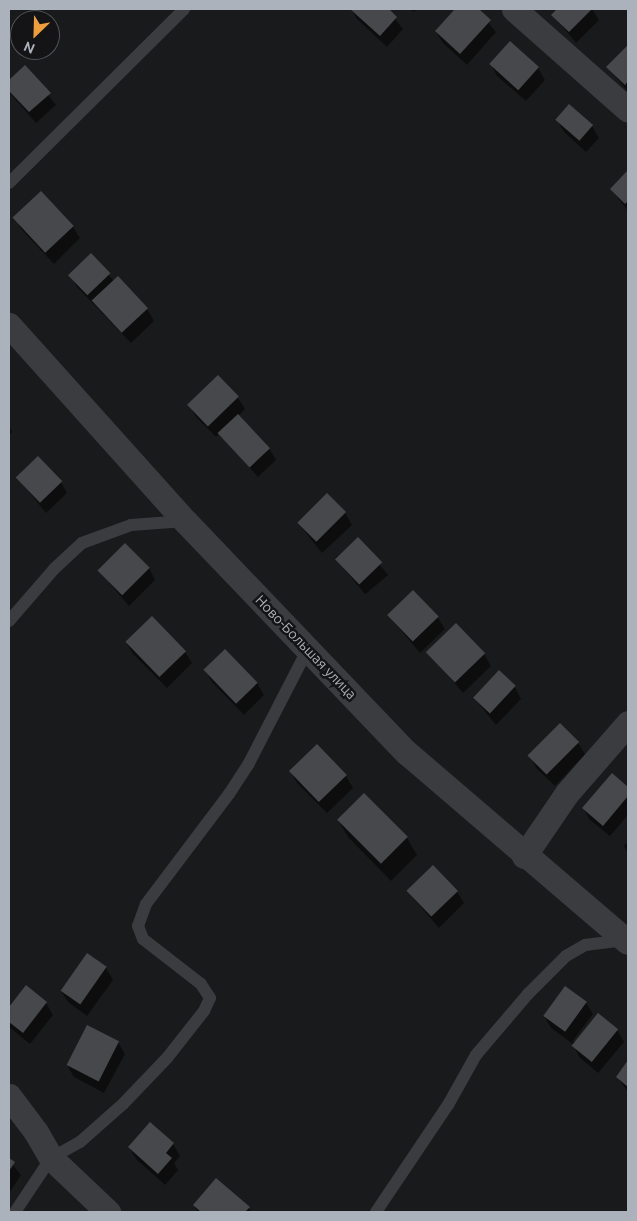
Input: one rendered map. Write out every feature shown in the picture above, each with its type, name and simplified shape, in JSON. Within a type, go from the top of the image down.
[{"type":"street","points":[[514,9],[628,110]]},
{"type":"street","name":"Ново-Большая улица","points":[[9,325],[186,521],[406,752],[524,856],[627,941]]},
{"type":"street","points":[[524,856],[567,793],[628,723]]},
{"type":"street","points":[[9,1096],[36,1132],[50,1158],[108,1212]]},
{"type":"lane","points":[[9,183],[184,9]]},
{"type":"lane","points":[[9,621],[82,543],[130,525],[186,521]]},
{"type":"lane","points":[[15,1212],[50,1158],[80,1142],[122,1104],[168,1058],[204,1011],[210,998],[201,984],[143,939],[138,926],[146,904],[229,794],[248,765],[308,649]]},
{"type":"lane","points":[[376,1212],[448,1105],[476,1055],[528,994],[566,956],[585,945],[627,941]]},
{"type":"building","points":[[350,9],[389,9],[397,17],[380,36]]},
{"type":"building","points":[[455,9],[479,9],[491,20],[460,54],[435,31]]},
{"type":"building","points":[[557,9],[592,9],[569,32],[551,15]]},
{"type":"building","points":[[510,41],[539,67],[518,90],[489,64]]},
{"type":"building","points":[[628,45],[628,81],[625,85],[606,67]]},
{"type":"building","points":[[25,65],[51,93],[29,112],[9,91],[9,80]]},
{"type":"building","points":[[569,104],[593,125],[579,141],[555,120]]},
{"type":"building","points":[[628,170],[628,201],[625,204],[610,189]]},
{"type":"building","points":[[41,191],[74,226],[45,253],[12,218]]},
{"type":"building","points":[[91,253],[110,273],[87,295],[68,275]]},
{"type":"building","points":[[118,276],[148,308],[122,333],[92,301]]},
{"type":"building","points":[[218,375],[239,397],[208,426],[187,405]]},
{"type":"building","points":[[238,414],[270,448],[250,467],[218,433]]},
{"type":"building","points":[[38,456],[62,481],[40,503],[16,478]]},
{"type":"building","points":[[327,493],[346,512],[316,542],[297,523]]},
{"type":"building","points":[[358,537],[382,562],[359,584],[335,559]]},
{"type":"building","points":[[125,543],[150,568],[122,595],[97,571]]},
{"type":"building","points":[[413,590],[439,617],[413,642],[387,615]]},
{"type":"building","points":[[152,616],[186,651],[159,677],[125,642]]},
{"type":"building","points":[[456,623],[485,653],[455,682],[426,652]]},
{"type":"building","points":[[225,649],[258,683],[236,704],[203,670]]},
{"type":"building","points":[[499,670],[516,686],[490,713],[473,698]]},
{"type":"building","points":[[560,723],[579,742],[547,775],[527,756]]},
{"type":"building","points":[[317,744],[347,775],[319,802],[289,771]]},
{"type":"building","points":[[612,773],[628,787],[628,796],[603,826],[582,808]]},
{"type":"building","points":[[364,793],[408,837],[381,864],[337,820]]},
{"type":"building","points":[[433,865],[458,891],[431,917],[406,891]]},
{"type":"building","points":[[87,953],[107,967],[80,1004],[61,991]]},
{"type":"building","points":[[26,985],[47,1002],[23,1033],[9,1022],[9,1007]]},
{"type":"building","points":[[565,986],[587,1002],[565,1032],[543,1016]]},
{"type":"building","points":[[598,1013],[618,1029],[592,1062],[572,1046]]},
{"type":"building","points":[[87,1025],[119,1041],[99,1081],[67,1065]]},
{"type":"building","points":[[628,1060],[628,1087],[616,1077]]},
{"type":"building","points":[[150,1122],[174,1143],[166,1153],[172,1158],[158,1174],[128,1147]]},
{"type":"building","points":[[9,1158],[15,1162],[9,1171]]},
{"type":"building","points":[[216,1178],[250,1207],[245,1212],[201,1212],[193,1205]]}]
